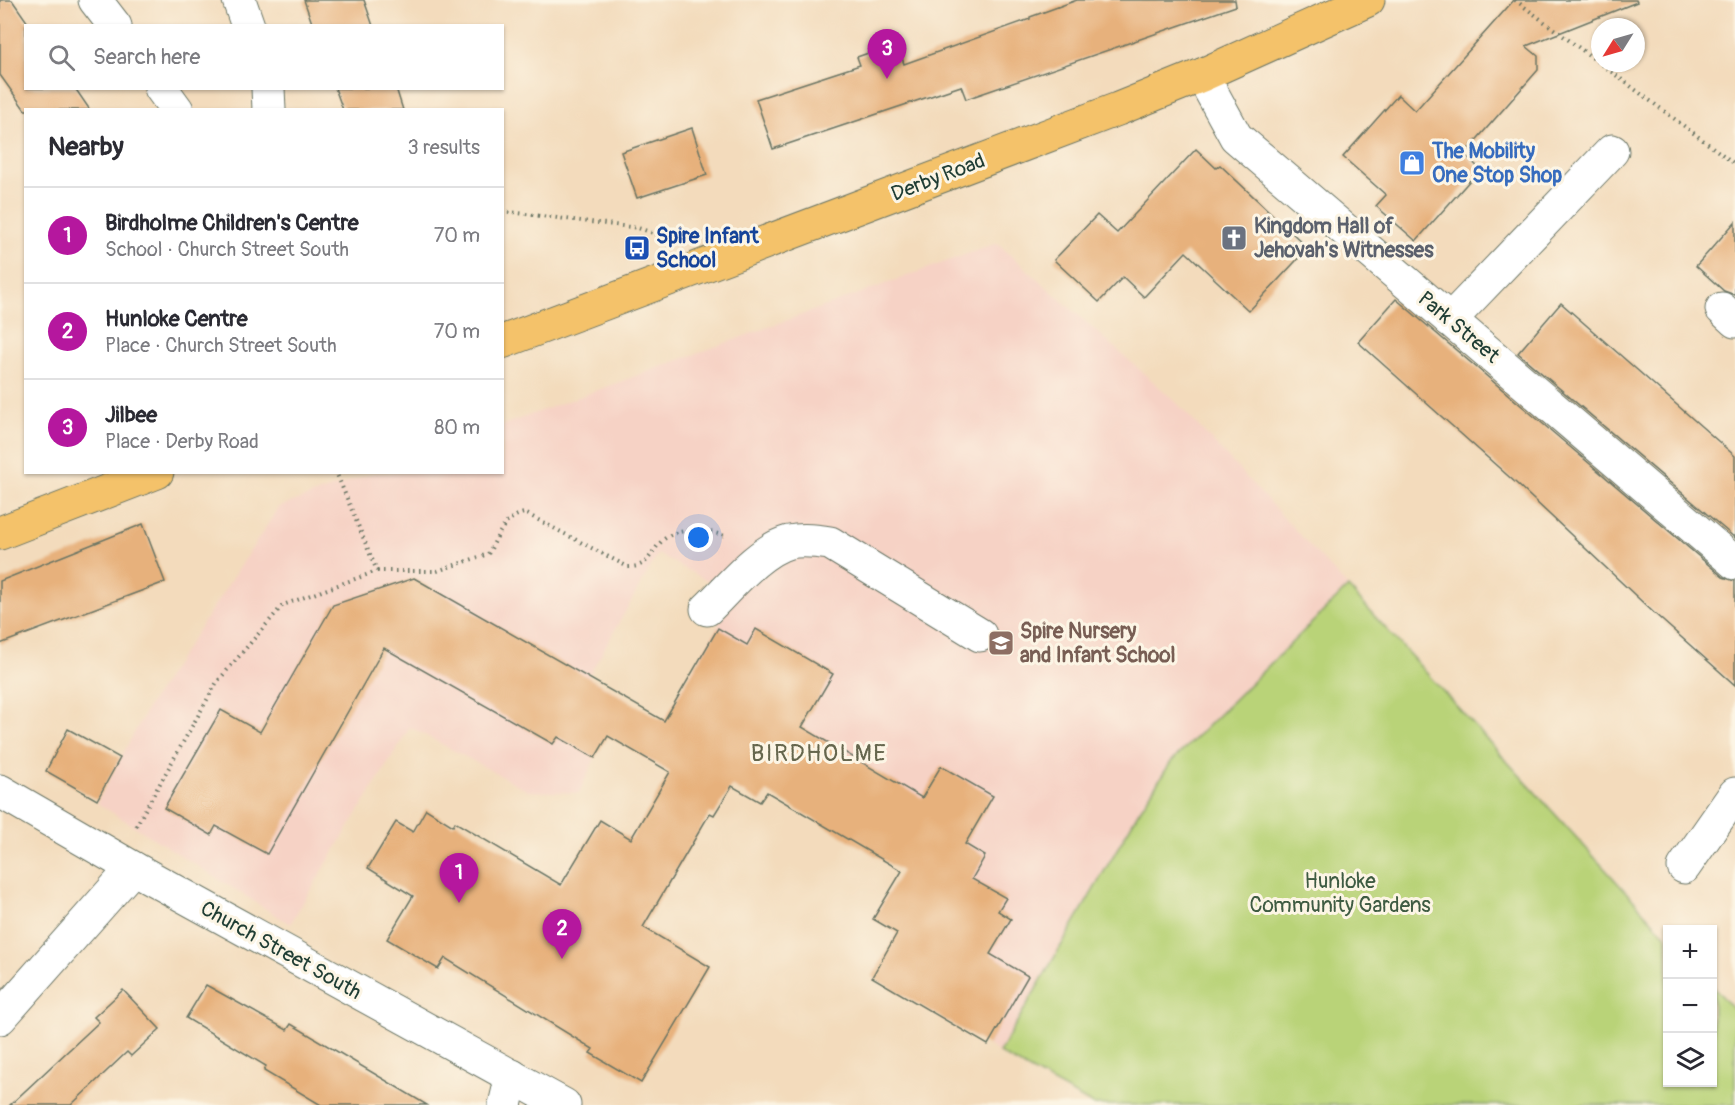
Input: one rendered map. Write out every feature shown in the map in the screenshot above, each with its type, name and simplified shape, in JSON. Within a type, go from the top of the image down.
[{"type":"highway","name":"Derby Road","points":[[504,341],[857,209],[1202,75],[1356,3]]},
{"type":"highway","points":[[0,533],[152,474]]},
{"type":"street","points":[[95,0],[113,24]]},
{"type":"street","points":[[239,0],[247,24]]},
{"type":"street","name":"Park Street","points":[[1202,75],[1236,137],[1735,564]]},
{"type":"street","points":[[162,90],[176,108]]},
{"type":"street","points":[[268,90],[269,108]]},
{"type":"street","points":[[1450,320],[1612,151]]},
{"type":"street","points":[[707,609],[764,554],[788,543],[810,540],[831,543],[980,635]]},
{"type":"street","name":"Church Street South","points":[[0,791],[509,1090],[564,1105]]},
{"type":"street","points":[[1684,867],[1735,794]]},
{"type":"street","points":[[0,1018],[126,864]]},
{"type":"path","points":[[1515,0],[1735,164]]},
{"type":"path","points":[[504,211],[638,228],[722,258]]},
{"type":"path","points":[[337,474],[377,571]]},
{"type":"path","points":[[126,864],[218,682],[283,605],[377,571],[437,571],[488,554],[508,519],[516,514],[525,513],[628,567],[639,567],[646,562],[663,539],[680,532],[710,531],[738,540],[764,554]]},
{"type":"shaded area","name":"Spire Nursery and Infant School","points":[[997,243],[1176,402],[1348,587],[1171,762],[1138,813],[999,1053],[872,977],[897,933],[873,919],[892,887],[915,901],[925,885],[770,787],[760,802],[732,786],[714,815],[663,785],[670,772],[643,757],[735,596],[658,554],[588,677],[628,700],[595,758],[579,793],[529,791],[410,727],[290,924],[97,803],[149,705],[279,507],[370,474],[504,474],[504,425]]},
{"type":"green space","name":"Hunloke Community Gardens","points":[[1348,587],[1663,933],[1663,1087],[1717,1087],[1717,991],[1735,1011],[1735,1105],[1093,1105],[999,1053],[1138,813],[1171,762]]},
{"type":"building","points":[[0,0],[12,0],[29,24],[24,24],[24,90],[76,90],[89,108],[24,109],[0,75]]},
{"type":"building","points":[[304,0],[364,0],[372,24],[312,24]]},
{"type":"building","points":[[1077,0],[1235,0],[1236,6],[966,99],[961,86],[773,149],[756,99],[860,65],[857,57],[897,43],[904,64]]},
{"type":"building","points":[[1514,0],[1636,0],[1637,2],[1597,18],[1591,18],[1591,20],[1526,46],[1538,56],[1538,70],[1464,154],[1480,169],[1416,241],[1376,206],[1386,195],[1343,157],[1398,95],[1415,111]]},
{"type":"building","points":[[336,90],[397,90],[402,108],[342,108]]},
{"type":"building","points":[[692,128],[707,175],[637,198],[621,152]]},
{"type":"building","name":"Kingdom Hall of Jehovah's Witnesses","points":[[1196,149],[1216,168],[1220,165],[1308,248],[1249,311],[1186,252],[1144,297],[1123,277],[1099,302],[1054,260],[1097,215],[1117,233]]},
{"type":"building","points":[[1735,222],[1735,295],[1724,291],[1696,266]]},
{"type":"building","points":[[1396,299],[1723,577],[1735,581],[1735,685],[1654,613],[1516,483],[1358,342]]},
{"type":"building","points":[[1561,303],[1735,456],[1735,538],[1518,353]]},
{"type":"building","points":[[143,524],[165,582],[0,644],[0,581]]},
{"type":"building","points":[[414,578],[664,721],[718,628],[747,645],[756,629],[833,674],[802,727],[922,798],[941,766],[993,796],[965,844],[985,856],[972,879],[1006,898],[998,911],[1011,919],[990,954],[1028,976],[988,1045],[872,977],[897,933],[873,919],[902,871],[767,792],[760,802],[732,786],[714,815],[710,813],[643,927],[710,967],[641,1083],[590,1053],[593,1049],[445,958],[438,969],[387,939],[413,896],[368,868],[396,822],[413,832],[426,809],[453,826],[455,822],[561,885],[600,820],[631,839],[670,772],[608,736],[595,758],[558,737],[553,744],[384,648],[267,854],[216,826],[211,835],[164,808],[221,710],[260,732],[333,605]]},
{"type":"building","points":[[68,729],[120,758],[97,800],[46,771]]},
{"type":"building","points":[[206,985],[287,1030],[291,1024],[427,1105],[321,1105],[264,1071],[266,1066],[186,1018]]},
{"type":"building","points":[[123,990],[160,1029],[131,1056],[127,1052],[71,1105],[10,1105],[99,1022],[94,1017]]},
{"type":"place","name":"Jilbee","points":[[887,79]]},
{"type":"place","name":"The Mobility One Stop Shop","points":[[1412,163]]},
{"type":"place","name":"Kingdom Hall of Jehovah's Witnesses","points":[[1234,238]]},
{"type":"place","name":"Spire Infant School","points":[[637,248]]},
{"type":"place","name":"Spire Nursery and Infant School","points":[[1001,643]]},
{"type":"place","name":"Birdholme Children's Centre","points":[[459,903]]},
{"type":"place","name":"Hunloke Centre","points":[[562,959]]},
{"type":"district","name":"BIRDHOLME","points":[[819,753]]}]
